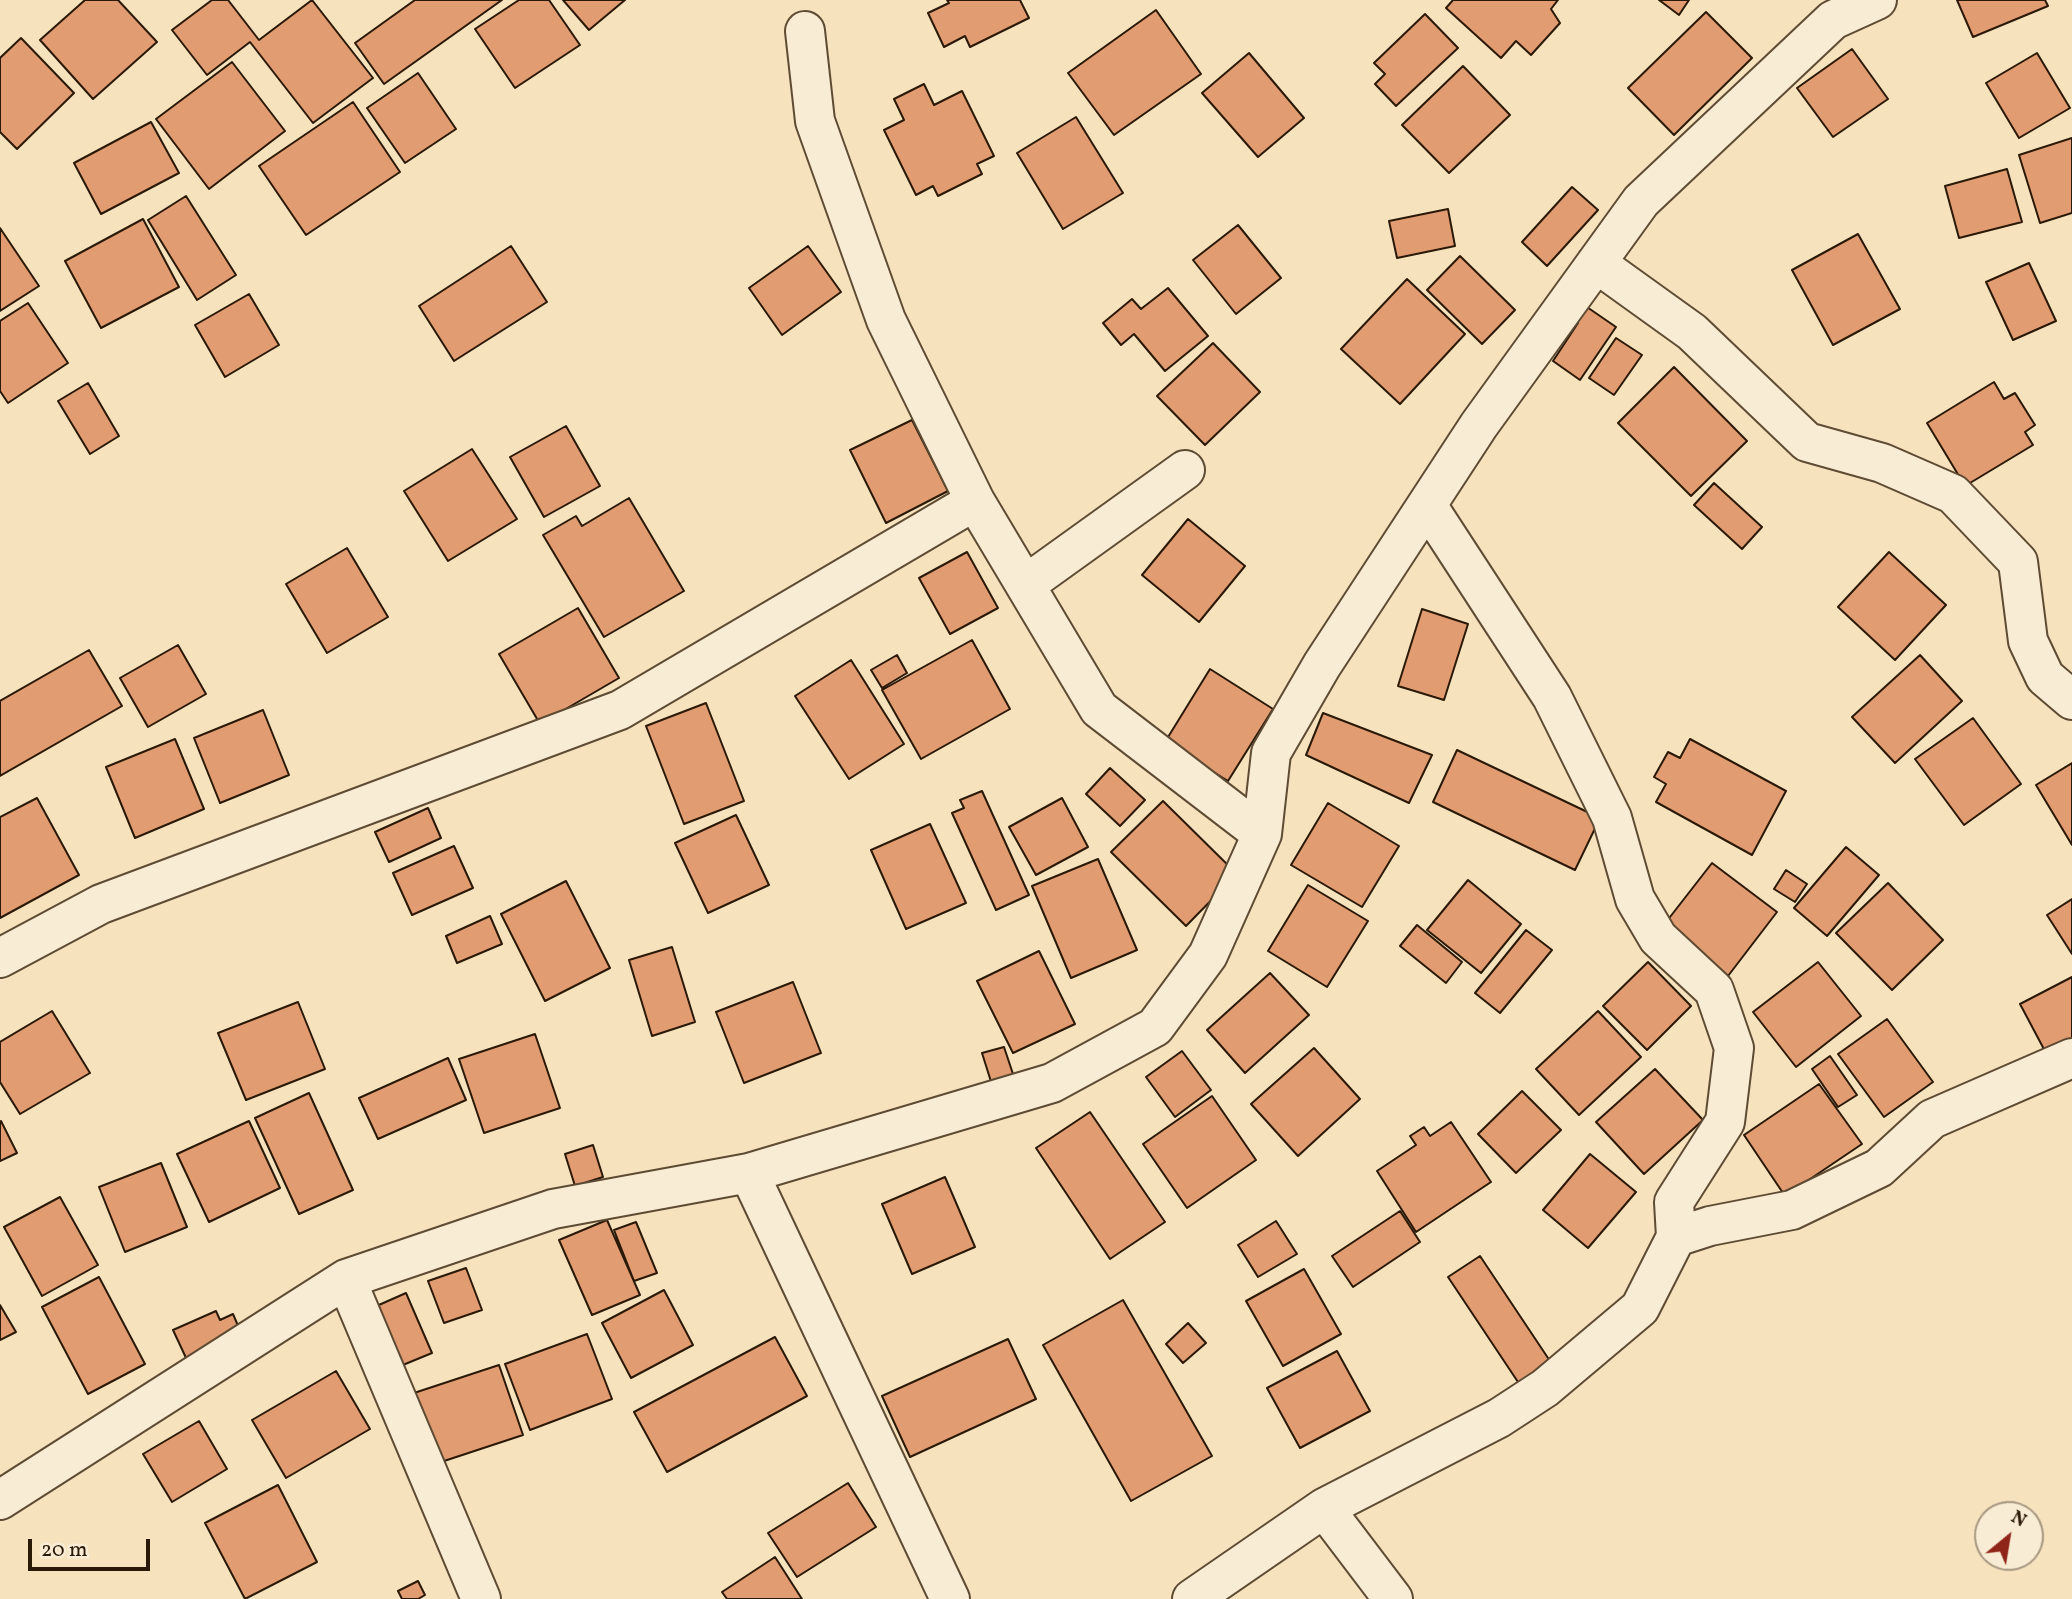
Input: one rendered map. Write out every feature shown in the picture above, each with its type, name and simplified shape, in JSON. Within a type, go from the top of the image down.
[{"type":"street","points":[[0,1500],[346,1279],[553,1209],[749,1173],[1052,1083],[1155,1027],[1208,955],[1262,834],[1271,753],[1322,665],[1479,425],[1641,201],[1833,20],[1877,0]]},
{"type":"street","points":[[805,30],[815,121],[881,308],[975,501],[1099,709],[1262,834]]},
{"type":"street","points":[[1596,263],[1692,332],[1807,442],[1882,463],[1953,494],[2018,562],[2028,641],[2045,677],[2072,700]]},
{"type":"street","points":[[1025,585],[1185,470]]},
{"type":"street","points":[[0,958],[102,904],[620,710],[975,501]]},
{"type":"street","points":[[1192,1599],[1324,1508],[1499,1418],[1545,1388],[1640,1308],[1676,1237],[1674,1202],[1725,1122],[1734,1048],[1714,990],[1658,938],[1635,899],[1612,818],[1552,697],[1427,505]]},
{"type":"street","points":[[1676,1237],[1710,1226],[1792,1210],[1879,1168],[1932,1119],[2072,1058]]},
{"type":"street","points":[[749,1173],[950,1599]]},
{"type":"street","points":[[346,1279],[481,1599]]},
{"type":"street","points":[[1324,1508],[1393,1599]]},
{"type":"building","points":[[85,0],[118,0],[157,42],[93,99],[40,40]]},
{"type":"building","points":[[212,0],[228,0],[259,40],[312,0],[373,78],[313,123],[250,42],[207,75],[172,30]]},
{"type":"building","points":[[415,0],[502,0],[384,84],[355,43]]},
{"type":"building","points":[[519,0],[549,0],[580,45],[515,88],[475,29]]},
{"type":"building","points":[[563,0],[625,0],[589,30]]},
{"type":"building","points":[[947,0],[1020,0],[1029,18],[970,47],[965,36],[944,47],[928,13],[949,3]]},
{"type":"building","points":[[1453,0],[1558,0],[1551,9],[1560,23],[1531,55],[1516,41],[1501,58],[1446,8]]},
{"type":"building","points":[[1659,0],[1689,0],[1679,15]]},
{"type":"building","points":[[1957,0],[2045,0],[2048,6],[1973,37]]},
{"type":"building","points":[[1156,10],[1201,74],[1114,135],[1068,73]]},
{"type":"building","points":[[1706,12],[1752,58],[1674,135],[1628,88]]},
{"type":"building","points":[[1425,14],[1458,48],[1396,106],[1375,84],[1385,74],[1374,63]]},
{"type":"building","points":[[21,38],[74,93],[17,149],[0,132],[0,58]]},
{"type":"building","points":[[1852,49],[1888,99],[1833,137],[1797,88]]},
{"type":"building","points":[[1249,53],[1304,118],[1258,157],[1202,93]]},
{"type":"building","points":[[2037,53],[2070,108],[2019,138],[1986,83]]},
{"type":"building","points":[[232,62],[285,131],[209,189],[156,119]]},
{"type":"building","points":[[1463,66],[1510,115],[1449,173],[1402,125]]},
{"type":"building","points":[[418,73],[456,129],[405,163],[367,108]]},
{"type":"building","points":[[924,84],[934,105],[962,91],[994,156],[977,164],[982,174],[938,196],[933,186],[916,195],[884,130],[904,120],[894,99]]},
{"type":"building","points":[[353,102],[400,172],[306,235],[259,166]]},
{"type":"building","points":[[1076,117],[1123,193],[1063,229],[1017,153]]},
{"type":"building","points":[[151,122],[179,173],[101,214],[74,163]]},
{"type":"building","points":[[2072,138],[2072,213],[2040,223],[2019,155]]},
{"type":"building","points":[[2007,169],[2022,222],[1959,238],[1945,186]]},
{"type":"building","points":[[1572,187],[1598,210],[1547,266],[1522,242]]},
{"type":"building","points":[[186,196],[236,275],[197,300],[148,220]]},
{"type":"building","points":[[1448,209],[1455,246],[1397,258],[1389,221]]},
{"type":"building","points":[[143,219],[179,287],[101,328],[65,261]]},
{"type":"building","points":[[1238,225],[1281,278],[1236,314],[1193,260]]},
{"type":"building","points":[[0,228],[39,286],[0,311]]},
{"type":"building","points":[[1858,234],[1900,309],[1833,345],[1792,270]]},
{"type":"building","points":[[511,246],[547,302],[454,361],[419,306]]},
{"type":"building","points":[[808,246],[841,292],[782,335],[749,288]]},
{"type":"building","points":[[1460,256],[1515,310],[1482,344],[1427,290]]},
{"type":"building","points":[[2029,263],[2056,321],[2013,340],[1986,282]]},
{"type":"building","points":[[1407,279],[1465,334],[1400,404],[1341,349]]},
{"type":"building","points":[[1168,288],[1208,336],[1165,371],[1134,334],[1121,345],[1103,323],[1132,299],[1141,309]]},
{"type":"building","points":[[249,294],[279,345],[225,377],[195,325]]},
{"type":"building","points":[[28,303],[68,363],[8,403],[0,391],[0,321]]},
{"type":"building","points":[[1584,305],[1616,327],[1580,380],[1553,361],[1578,323],[1573,319]]},
{"type":"building","points":[[1616,338],[1642,355],[1614,395],[1589,378]]},
{"type":"building","points":[[1213,343],[1260,392],[1205,445],[1157,396]]},
{"type":"building","points":[[1674,367],[1747,441],[1691,496],[1618,423]]},
{"type":"building","points":[[1994,382],[2004,399],[2015,393],[2035,425],[2025,432],[2033,445],[1965,486],[1927,423]]},
{"type":"building","points":[[88,383],[119,436],[90,454],[58,401]]},
{"type":"building","points":[[912,420],[948,491],[886,523],[850,450]]},
{"type":"building","points":[[566,426],[600,486],[544,517],[510,457]]},
{"type":"building","points":[[472,449],[517,519],[448,561],[404,491]]},
{"type":"building","points":[[1714,483],[1762,527],[1742,549],[1694,505]]},
{"type":"building","points":[[629,498],[684,591],[604,637],[543,535],[576,516],[582,526]]},
{"type":"building","points":[[1188,519],[1245,566],[1199,622],[1142,575]]},
{"type":"building","points":[[347,548],[388,617],[327,653],[286,584]]},
{"type":"building","points":[[967,552],[998,608],[950,634],[919,578]]},
{"type":"building","points":[[1889,552],[1946,605],[1895,660],[1838,607]]},
{"type":"building","points":[[578,608],[619,678],[540,724],[499,654]]},
{"type":"building","points":[[1422,609],[1468,624],[1444,700],[1398,686]]},
{"type":"building","points":[[972,640],[1010,709],[921,759],[882,690]]},
{"type":"building","points":[[178,645],[206,694],[148,727],[120,678]]},
{"type":"building","points":[[89,650],[122,706],[0,776],[0,701]]},
{"type":"building","points":[[897,655],[907,673],[882,688],[871,670]]},
{"type":"building","points":[[1920,655],[1962,701],[1895,763],[1852,717]]},
{"type":"building","points":[[851,660],[904,744],[849,779],[795,696]]},
{"type":"building","points":[[1210,669],[1273,709],[1228,781],[1165,742]]},
{"type":"building","points":[[706,703],[744,801],[684,824],[646,726]]},
{"type":"building","points":[[263,710],[289,775],[220,803],[194,738]]},
{"type":"building","points":[[1323,713],[1432,755],[1409,803],[1306,755]]},
{"type":"building","points":[[1973,718],[2021,784],[1964,825],[1915,759]]},
{"type":"building","points":[[175,739],[204,809],[135,838],[106,767]]},
{"type":"building","points":[[1690,739],[1786,791],[1752,855],[1656,802],[1666,784],[1654,777],[1668,752],[1680,758]]},
{"type":"building","points":[[1457,750],[1600,818],[1575,870],[1433,802]]},
{"type":"building","points":[[2072,763],[2072,845],[2036,785]]},
{"type":"building","points":[[1110,768],[1145,800],[1120,826],[1086,794]]},
{"type":"building","points":[[982,791],[1029,895],[996,910],[952,813],[964,808],[960,800]]},
{"type":"building","points":[[37,798],[79,875],[0,918],[0,817]]},
{"type":"building","points":[[1062,798],[1088,847],[1036,875],[1009,827]]},
{"type":"building","points":[[1163,801],[1237,874],[1186,926],[1111,852]]},
{"type":"building","points":[[1328,803],[1399,846],[1362,907],[1291,865]]},
{"type":"building","points":[[428,808],[441,838],[389,862],[375,832]]},
{"type":"building","points":[[736,815],[769,885],[708,913],[675,843]]},
{"type":"building","points":[[930,824],[966,903],[906,929],[871,850]]},
{"type":"building","points":[[454,846],[473,888],[412,915],[393,873]]},
{"type":"building","points":[[1846,847],[1879,875],[1827,936],[1794,908]]},
{"type":"building","points":[[1098,859],[1137,950],[1071,978],[1032,886]]},
{"type":"building","points":[[1712,863],[1777,912],[1728,976],[1663,926]]},
{"type":"building","points":[[1786,870],[1807,884],[1795,902],[1774,889]]},
{"type":"building","points":[[1468,880],[1521,924],[1481,973],[1427,930]]},
{"type":"building","points":[[566,881],[610,968],[545,1001],[501,914]]},
{"type":"building","points":[[1888,883],[1943,940],[1892,990],[1836,933]]},
{"type":"building","points":[[1308,885],[1368,921],[1327,987],[1268,951]]},
{"type":"building","points":[[2072,899],[2072,954],[2047,915]]},
{"type":"building","points":[[490,916],[502,944],[457,963],[446,936]]},
{"type":"building","points":[[1417,925],[1462,962],[1446,983],[1400,946]]},
{"type":"building","points":[[1526,930],[1552,950],[1500,1013],[1475,993]]},
{"type":"building","points":[[672,947],[695,1022],[652,1036],[629,960]]},
{"type":"building","points":[[1039,951],[1075,1024],[1013,1053],[977,981]]},
{"type":"building","points":[[1648,962],[1691,1006],[1647,1050],[1603,1006]]},
{"type":"building","points":[[1818,962],[1861,1016],[1796,1067],[1753,1012]]},
{"type":"building","points":[[1270,973],[1309,1015],[1245,1073],[1207,1030]]},
{"type":"building","points":[[2072,977],[2072,1040],[2046,1053],[2020,1004]]},
{"type":"building","points":[[793,982],[821,1053],[744,1083],[716,1012]]},
{"type":"building","points":[[298,1002],[325,1069],[246,1100],[218,1033]]},
{"type":"building","points":[[52,1011],[90,1073],[20,1114],[0,1082],[0,1042]]},
{"type":"building","points":[[1598,1011],[1641,1057],[1579,1115],[1536,1069]]},
{"type":"building","points":[[1887,1019],[1933,1082],[1884,1117],[1838,1054]]},
{"type":"building","points":[[535,1034],[560,1108],[484,1133],[459,1059]]},
{"type":"building","points":[[1004,1047],[1015,1080],[993,1088],[982,1053]]},
{"type":"building","points":[[1314,1048],[1360,1099],[1298,1156],[1251,1104]]},
{"type":"building","points":[[1182,1051],[1211,1090],[1175,1117],[1146,1077]]},
{"type":"building","points":[[1830,1056],[1857,1095],[1838,1107],[1812,1069]]},
{"type":"building","points":[[448,1058],[466,1100],[378,1139],[359,1098]]},
{"type":"building","points":[[1655,1069],[1703,1120],[1644,1174],[1596,1122]]},
{"type":"building","points":[[1819,1084],[1862,1144],[1785,1196],[1744,1135]]},
{"type":"building","points":[[1522,1091],[1561,1130],[1516,1173],[1478,1134]]},
{"type":"building","points":[[309,1093],[353,1190],[299,1214],[255,1118]]},
{"type":"building","points":[[1212,1096],[1256,1160],[1187,1208],[1143,1144]]},
{"type":"building","points":[[1090,1112],[1165,1222],[1110,1259],[1036,1148]]},
{"type":"building","points":[[249,1121],[280,1188],[209,1222],[177,1154]]},
{"type":"building","points":[[0,1122],[17,1153],[0,1161]]},
{"type":"building","points":[[1451,1122],[1491,1182],[1416,1232],[1377,1171],[1416,1145],[1410,1136],[1424,1127],[1430,1136]]},
{"type":"building","points":[[593,1145],[603,1177],[575,1186],[565,1154]]},
{"type":"building","points":[[1590,1154],[1636,1192],[1588,1248],[1543,1210]]},
{"type":"building","points":[[161,1163],[187,1227],[125,1252],[99,1187]]},
{"type":"building","points":[[945,1177],[975,1247],[912,1274],[882,1204]]},
{"type":"building","points":[[60,1197],[98,1265],[42,1296],[4,1227]]},
{"type":"building","points":[[1400,1211],[1420,1242],[1353,1287],[1332,1256]]},
{"type":"building","points":[[607,1220],[640,1295],[592,1315],[559,1240]]},
{"type":"building","points":[[1276,1221],[1297,1254],[1258,1277],[1238,1245]]},
{"type":"building","points":[[636,1222],[657,1273],[634,1281],[614,1230]]},
{"type":"building","points":[[1480,1256],[1556,1370],[1524,1391],[1448,1277]]},
{"type":"building","points":[[466,1268],[482,1310],[444,1323],[428,1281]]},
{"type":"building","points":[[1304,1269],[1341,1334],[1283,1366],[1246,1301]]},
{"type":"building","points":[[99,1277],[145,1364],[88,1394],[42,1307]]},
{"type":"building","points":[[664,1290],[693,1345],[631,1378],[602,1323]]},
{"type":"building","points":[[406,1293],[432,1353],[398,1367],[372,1308]]},
{"type":"building","points":[[1123,1300],[1212,1456],[1131,1501],[1043,1345]]},
{"type":"building","points":[[0,1305],[16,1332],[0,1340]]},
{"type":"building","points":[[216,1311],[220,1320],[233,1314],[242,1335],[187,1360],[173,1330]]},
{"type":"building","points":[[1188,1323],[1206,1343],[1183,1363],[1166,1344]]},
{"type":"building","points":[[587,1334],[612,1399],[530,1430],[505,1364]]},
{"type":"building","points":[[775,1337],[807,1396],[667,1472],[634,1412]]},
{"type":"building","points":[[1008,1339],[1036,1399],[910,1457],[882,1396]]},
{"type":"building","points":[[1337,1351],[1370,1411],[1300,1448],[1267,1388]]},
{"type":"building","points":[[499,1365],[523,1435],[438,1463],[414,1393]]},
{"type":"building","points":[[336,1371],[370,1429],[286,1478],[252,1420]]},
{"type":"building","points":[[199,1421],[227,1469],[172,1502],[143,1454]]},
{"type":"building","points":[[848,1483],[876,1527],[797,1577],[768,1533]]},
{"type":"building","points":[[278,1485],[317,1562],[245,1599],[205,1523]]},
{"type":"building","points":[[775,1557],[802,1599],[727,1599],[722,1592]]},
{"type":"building","points":[[418,1581],[425,1595],[418,1599],[402,1599],[398,1591]]}]
